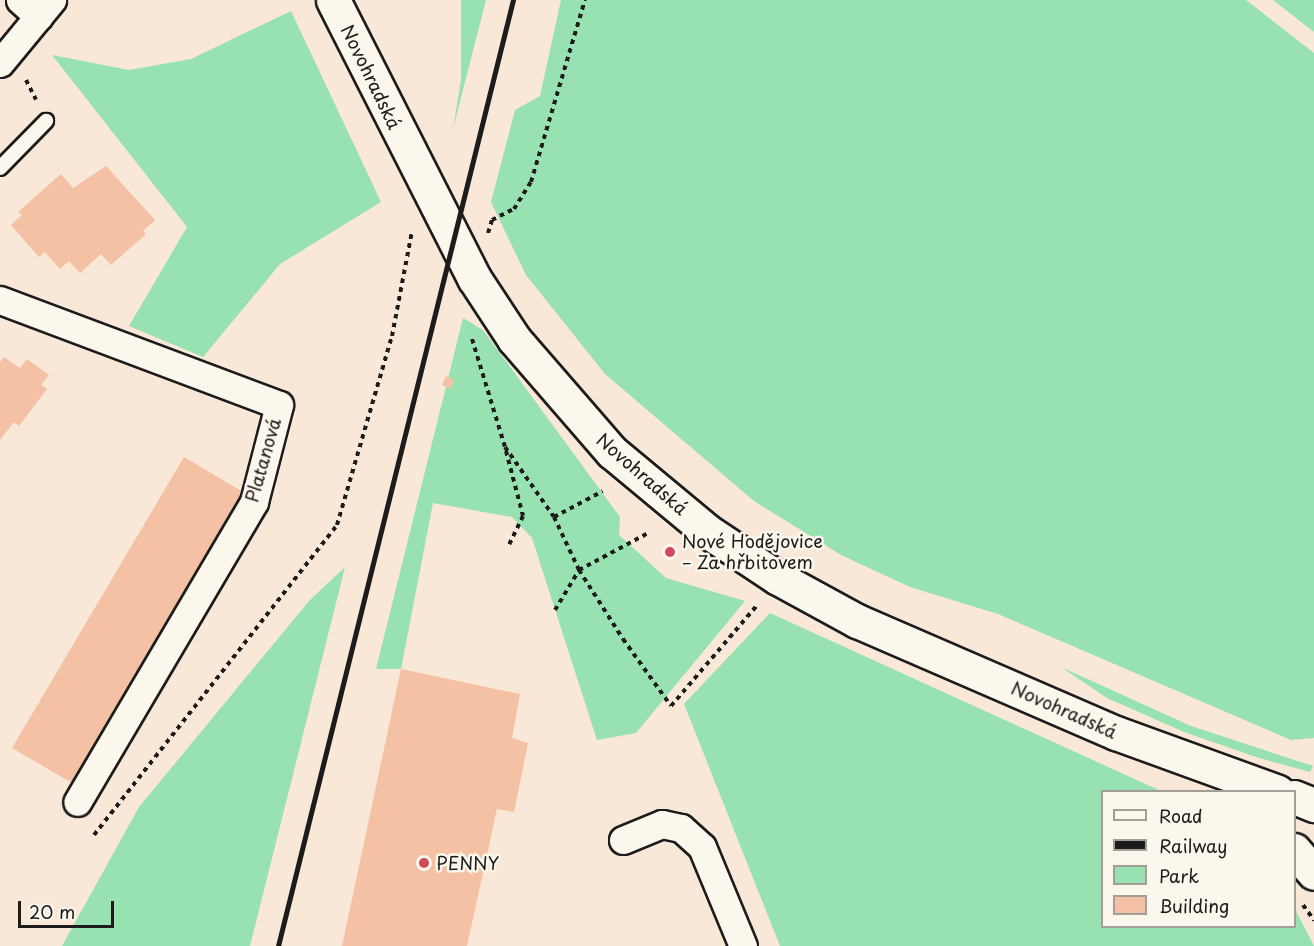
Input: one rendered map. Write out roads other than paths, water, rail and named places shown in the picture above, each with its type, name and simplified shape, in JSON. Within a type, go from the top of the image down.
[{"type":"main road","name":"Novohradská","points":[[333,0],[422,180],[474,278],[514,339],[564,400],[612,452],[707,531],[778,579],[857,621],[1116,733],[1277,790]]},
{"type":"main road","points":[[1116,733],[1208,790]]},
{"type":"main road","points":[[1296,852],[1314,873]]},
{"type":"street","points":[[2,60],[37,6]]},
{"type":"street","name":"Platanová","points":[[0,300],[279,405],[254,502],[77,802]]},
{"type":"street","points":[[623,840],[662,824],[681,828],[702,847],[742,946]]},
{"type":"lane","points":[[0,168],[46,121]]},
{"type":"railway","points":[[278,946],[513,0]]},
{"type":"place","name":"Nové Hodějovice – Za hřbitovem","points":[[670,552]]},
{"type":"place","name":"PENNY","points":[[424,863]]}]
